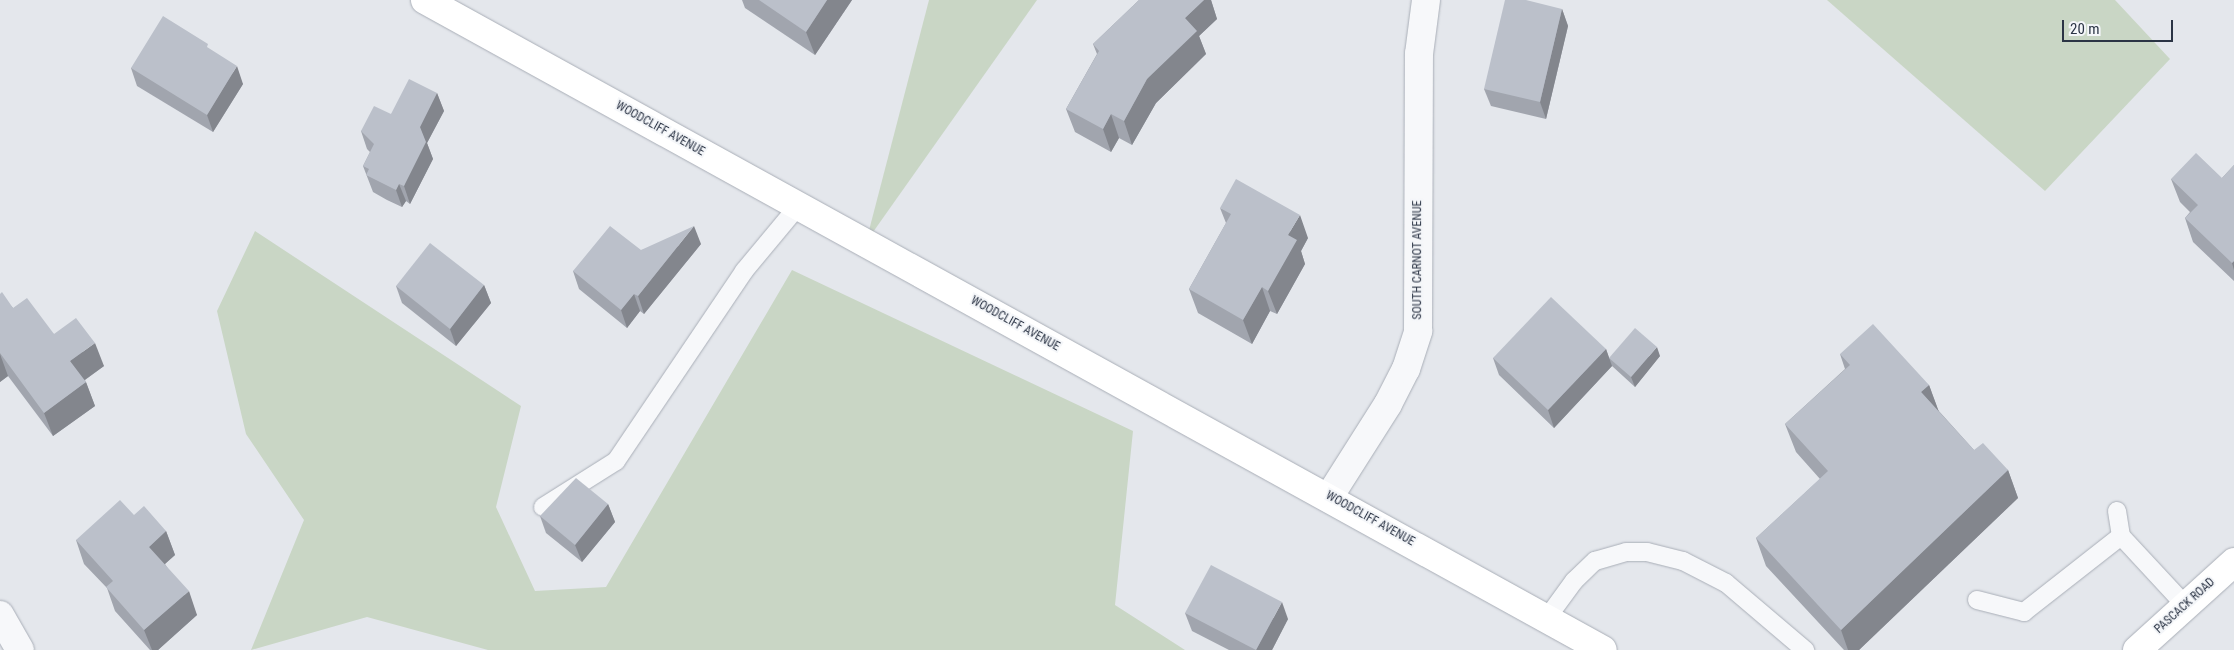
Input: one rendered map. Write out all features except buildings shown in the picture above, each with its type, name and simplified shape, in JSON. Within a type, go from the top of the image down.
[{"type":"main road","name":"WOODCLIFF AVENUE","points":[[425,0],[1329,496],[1603,650]]},
{"type":"main road","name":"PASCACK ROAD","points":[[2137,650],[2234,562]]},
{"type":"street","name":"SOUTH CARNOT AVENUE","points":[[1329,496],[1388,404],[1406,369],[1418,331],[1419,62],[1426,0]]},
{"type":"street","points":[[0,615],[20,650]]},
{"type":"lane","points":[[543,507],[616,461],[744,271],[799,205]]},
{"type":"lane","points":[[2117,511],[2121,536],[2185,605]]},
{"type":"lane","points":[[1977,600],[2024,612],[2121,536]]},
{"type":"lane","points":[[1547,618],[1574,581],[1595,561],[1626,552],[1647,552],[1683,561],[1726,582],[1806,650]]},
{"type":"green space","points":[[929,0],[1037,0],[866,242]]},
{"type":"green space","points":[[1827,0],[2115,0],[2170,59],[2045,191]]},
{"type":"green space","points":[[255,231],[521,406],[496,507],[535,591],[606,587],[792,270],[1133,431],[1115,605],[1185,650],[488,650],[367,617],[251,650],[304,520],[246,434],[217,311]]}]
